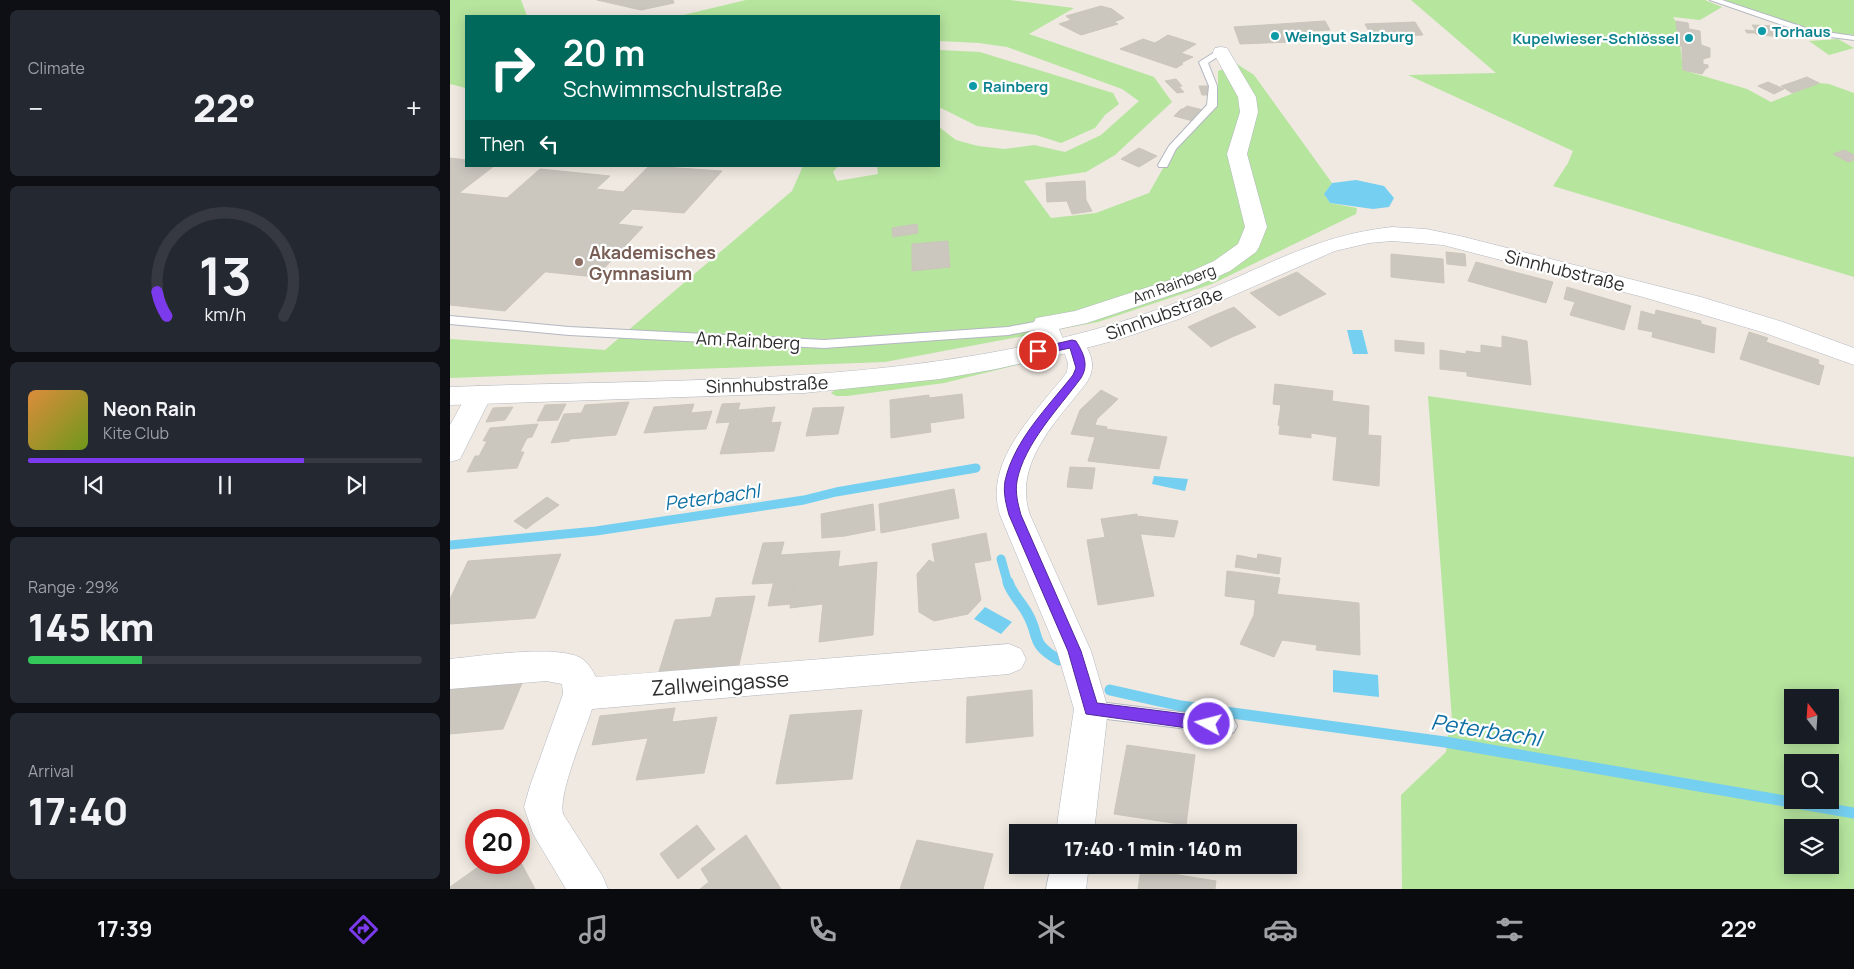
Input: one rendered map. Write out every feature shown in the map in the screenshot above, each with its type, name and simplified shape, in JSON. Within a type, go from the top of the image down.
[{"type":"street","name":"Am Rainberg","points":[[1045,324],[1078,318],[1184,283],[1222,266],[1248,247],[1256,227],[1237,154],[1249,112],[1247,97],[1221,52]]},
{"type":"street","name":"Sinnhubstraße","points":[[450,396],[791,385],[878,378],[972,365],[1063,346],[1185,307],[1322,247],[1356,237],[1407,234],[1429,236],[1726,312],[1818,342],[1854,357]]},
{"type":"street","points":[[1045,324],[1063,346],[1080,358],[1081,368],[1078,376],[1021,452],[1011,482],[1010,497],[1015,515],[1074,651],[1091,709],[1076,824]]},
{"type":"street","points":[[450,452],[480,395]]},
{"type":"street","name":"Zallweingasse","points":[[580,694],[1009,659]]},
{"type":"street","points":[[450,674],[546,666],[569,668],[579,678],[580,694],[542,807],[546,821],[588,889]]},
{"type":"street","points":[[1066,889],[1068,874]]},
{"type":"lane","points":[[1714,0],[1811,32],[1854,38]]},
{"type":"lane","name":"Am Rainberg","points":[[1163,165],[1172,148],[1212,106],[1213,86],[1203,62],[1221,52]]},
{"type":"lane","name":"Am Rainberg","points":[[450,320],[569,331],[824,344],[1008,331],[1045,324]]},
{"type":"lane","points":[[1091,709],[1228,726]]},
{"type":"green space","points":[[450,0],[521,0],[527,15],[465,15],[465,88],[450,84]]},
{"type":"green space","name":"Rainberg","points":[[746,0],[1010,0],[1074,8],[1029,34],[1154,77],[1172,102],[1115,155],[1086,172],[1024,181],[1051,218],[1096,213],[1149,193],[1174,149],[1218,106],[1218,71],[1237,64],[1254,75],[1332,183],[1324,194],[1330,203],[1357,208],[1356,214],[1212,284],[1098,322],[885,362],[450,378],[450,339],[605,350],[792,191],[803,167],[837,167],[833,172],[837,181],[878,174],[877,167],[940,167],[940,128],[956,140],[978,146],[1004,149],[1034,145],[1065,152],[1101,135],[1139,101],[1122,89],[1007,47],[979,43],[940,41],[940,15],[683,15]]},
{"type":"green space","points":[[1411,0],[1705,0],[1722,7],[1700,20],[1673,17],[1678,25],[1683,70],[1747,89],[1771,102],[1819,83],[1829,84],[1854,93],[1854,277],[1553,186],[1568,163],[1573,151],[1408,75],[1496,73]]},
{"type":"green space","points":[[1718,0],[1854,0],[1854,35],[1808,30]]},
{"type":"green space","points":[[1838,39],[1854,48],[1829,55],[1809,41]]},
{"type":"green space","name":"Rainberg","points":[[940,50],[980,52],[1113,93],[1119,104],[1105,115],[1095,128],[1061,143],[1036,135],[977,126],[940,108]]},
{"type":"green space","points":[[1050,357],[944,383],[847,396],[836,396],[831,393],[835,390],[846,388]]},
{"type":"green space","points":[[1428,396],[1854,457],[1854,889],[1402,889],[1401,795],[1446,752],[1448,734],[1453,733]]},
{"type":"water","points":[[1356,180],[1384,186],[1394,198],[1389,207],[1373,209],[1330,203],[1324,194],[1332,183]]},
{"type":"water","points":[[1347,330],[1362,330],[1368,354],[1353,354]]},
{"type":"water","points":[[1154,476],[1188,479],[1185,491],[1152,484]]},
{"type":"water","points":[[985,607],[1012,622],[1001,634],[974,619]]},
{"type":"water","points":[[1333,670],[1378,675],[1379,697],[1333,692]]},
{"type":"building","points":[[597,0],[673,0],[674,3],[641,10]]},
{"type":"building","points":[[1101,6],[1112,9],[1124,18],[1114,22],[1118,24],[1081,35],[1059,24],[1071,20],[1066,16]]},
{"type":"building","name":"Weingut Salzburg","points":[[1325,21],[1330,30],[1311,31],[1315,41],[1240,44],[1234,27]]},
{"type":"building","name":"Kupelwieser-Schlössel","points":[[1676,21],[1688,23],[1689,29],[1700,31],[1701,45],[1710,48],[1710,57],[1682,53],[1682,46],[1679,46]]},
{"type":"building","points":[[1415,22],[1423,35],[1372,37],[1365,24]]},
{"type":"building","name":"Torhaus","points":[[1752,25],[1775,26],[1779,32],[1784,32],[1788,37],[1747,33],[1745,30],[1756,31]]},
{"type":"building","points":[[1168,35],[1196,44],[1181,53],[1193,57],[1176,68],[1120,49],[1143,39],[1155,43]]},
{"type":"building","points":[[1682,53],[1710,57],[1703,59],[1703,64],[1708,65],[1708,68],[1702,74],[1683,70]]},
{"type":"building","points":[[1807,77],[1819,83],[1809,87],[1796,81]]},
{"type":"building","points":[[1176,79],[1182,86],[1179,87],[1184,92],[1177,93],[1165,81]]},
{"type":"building","points":[[1796,81],[1809,87],[1792,93],[1781,86]]},
{"type":"building","points":[[1768,82],[1784,89],[1774,94],[1758,86]]},
{"type":"building","points":[[1199,86],[1209,86],[1210,95],[1202,95]]},
{"type":"building","points":[[1187,106],[1203,110],[1193,121],[1174,116]]},
{"type":"building","points":[[1139,148],[1157,156],[1139,167],[1121,159]]},
{"type":"building","points":[[1845,150],[1854,155],[1854,160],[1848,162],[1833,154]]},
{"type":"building","points":[[450,158],[465,160],[465,167],[468,167],[450,181]]},
{"type":"building","points":[[468,167],[493,167],[450,200],[450,181]]},
{"type":"building","points":[[648,167],[722,171],[684,213],[633,209],[618,224],[643,227],[596,277],[517,269],[552,235],[499,230],[480,247],[450,244],[450,200],[459,193],[507,198],[540,169],[610,176],[596,189],[623,192]]},
{"type":"building","points":[[1085,181],[1086,200],[1047,202],[1046,183]]},
{"type":"building","points":[[1086,200],[1092,211],[1072,214],[1067,201]]},
{"type":"building","points":[[917,224],[918,233],[893,237],[892,228]]},
{"type":"building","points":[[499,230],[552,235],[517,269],[545,272],[505,311],[450,305],[450,244],[480,247]]},
{"type":"building","points":[[948,241],[950,267],[912,271],[912,244]]},
{"type":"building","points":[[1446,252],[1465,254],[1466,266],[1447,264]]},
{"type":"building","points":[[1391,254],[1443,259],[1444,283],[1391,277]]},
{"type":"building","points":[[1476,262],[1553,282],[1546,303],[1468,281]]},
{"type":"building","points":[[1297,272],[1326,294],[1279,316],[1250,293]]},
{"type":"building","points":[[1567,287],[1631,306],[1624,330],[1570,315],[1575,302],[1564,299]]},
{"type":"building","points":[[1234,307],[1256,327],[1232,337],[1210,317]]},
{"type":"building","points":[[1656,310],[1701,321],[1701,324],[1716,328],[1714,353],[1652,337],[1653,332],[1638,329],[1641,311],[1655,315]]},
{"type":"building","points":[[1210,317],[1232,337],[1211,347],[1188,327]]},
{"type":"building","points":[[1749,332],[1768,338],[1766,342],[1819,360],[1818,364],[1824,366],[1819,385],[1740,359]]},
{"type":"building","points":[[1502,336],[1527,341],[1531,385],[1467,376],[1467,372],[1440,369],[1440,350],[1466,354],[1466,351],[1481,353],[1481,345],[1502,348]]},
{"type":"building","points":[[1395,340],[1424,343],[1424,354],[1395,351]]},
{"type":"building","points":[[1275,384],[1333,391],[1332,401],[1369,406],[1368,435],[1381,436],[1379,486],[1333,480],[1337,437],[1311,433],[1311,438],[1279,434],[1280,426],[1278,425],[1281,405],[1273,404]]},
{"type":"building","points":[[1101,390],[1118,399],[1097,419],[1095,425],[1107,427],[1106,429],[1167,437],[1159,469],[1088,461],[1095,437],[1071,434],[1080,410]]},
{"type":"building","points":[[962,394],[964,418],[930,423],[931,432],[891,438],[890,400],[929,395],[929,398]]},
{"type":"building","points":[[629,402],[616,435],[570,439],[585,405]]},
{"type":"building","points":[[740,403],[738,410],[775,407],[771,423],[781,422],[774,451],[720,454],[730,422],[716,423],[722,404]]},
{"type":"building","points":[[566,404],[558,420],[537,421],[545,405]]},
{"type":"building","points":[[694,404],[685,430],[644,433],[654,407]]},
{"type":"building","points":[[513,407],[505,420],[486,422],[493,408]]},
{"type":"building","points":[[844,407],[838,434],[806,436],[813,408]]},
{"type":"building","points":[[712,411],[706,429],[685,430],[691,413]]},
{"type":"building","points":[[581,413],[569,441],[551,443],[564,414]]},
{"type":"building","points":[[538,424],[532,437],[527,438],[520,452],[524,452],[517,468],[467,472],[475,456],[479,456],[487,441],[483,441],[490,428]]},
{"type":"building","points":[[1070,467],[1095,468],[1092,489],[1067,487]]},
{"type":"building","points":[[954,489],[959,518],[881,533],[879,504]]},
{"type":"building","points":[[547,497],[559,505],[526,529],[514,521]]},
{"type":"building","points":[[873,504],[875,530],[822,538],[821,514]]},
{"type":"building","points":[[1137,514],[1137,516],[1178,521],[1174,537],[1141,534],[1140,532],[1105,537],[1101,519]]},
{"type":"building","points":[[1140,532],[1154,596],[1098,605],[1087,540]]},
{"type":"building","points":[[986,533],[991,560],[974,563],[981,600],[968,614],[934,621],[919,612],[917,574],[929,560],[935,563],[932,544]]},
{"type":"building","points":[[784,542],[773,583],[752,584],[763,543]]},
{"type":"building","points":[[840,551],[838,567],[795,572],[791,604],[768,606],[780,555]]},
{"type":"building","points":[[561,554],[535,618],[450,624],[450,599],[468,561]]},
{"type":"building","points":[[1258,554],[1281,558],[1279,574],[1235,567],[1237,555],[1257,559]]},
{"type":"building","points":[[877,562],[873,635],[819,642],[823,604],[790,608],[795,572]]},
{"type":"building","points":[[1227,571],[1280,578],[1277,595],[1256,592],[1255,600],[1225,596]]},
{"type":"building","points":[[1256,592],[1359,603],[1360,655],[1316,650],[1317,645],[1282,640],[1274,657],[1240,644],[1254,615]]},
{"type":"building","points":[[755,596],[738,669],[658,675],[675,620],[711,617],[716,598]]},
{"type":"building","points":[[522,683],[503,729],[450,734],[450,689]]},
{"type":"building","points":[[1032,690],[1033,736],[966,743],[967,697]]},
{"type":"building","points":[[675,708],[672,722],[717,717],[704,773],[636,780],[648,738],[592,745],[600,716]]},
{"type":"building","points":[[862,710],[852,779],[776,784],[790,715]]},
{"type":"building","points":[[1127,745],[1195,755],[1186,824],[1114,814]]},
{"type":"building","points":[[697,825],[715,849],[678,879],[660,854]]},
{"type":"building","points":[[746,835],[781,889],[700,889],[709,882],[701,869]]},
{"type":"building","points":[[917,840],[993,854],[983,889],[900,889]]},
{"type":"building","points":[[468,874],[527,874],[535,889],[450,889],[450,887]]},
{"type":"building","points":[[1140,874],[1172,874],[1216,881],[1215,889],[1138,889]]},
{"type":"waterway","name":"Peterbachl","points":[[450,545],[596,531],[804,500],[836,492],[976,468]]},
{"type":"waterway","name":"Peterbachl","points":[[1001,559],[1008,584]]},
{"type":"waterway","name":"Peterbachl","points":[[1008,582],[1011,590],[1025,609],[1039,644],[1059,660]]},
{"type":"waterway","name":"Peterbachl","points":[[1110,690],[1181,706],[1445,742],[1854,813]]},
{"type":"place","name":"Torhaus","points":[[1762,31]]},
{"type":"place","name":"Weingut Salzburg","points":[[1275,36]]},
{"type":"place","name":"Kupelwieser-Schlössel","points":[[1689,38]]},
{"type":"place","name":"Rainberg","points":[[973,86]]},
{"type":"place","name":"Akademisches Gymnasium","points":[[579,262]]},
{"type":"route","points":[[1038,351],[1072,344],[1078,352],[1081,368],[1078,376],[1021,452],[1011,482],[1010,499],[1015,515],[1074,651],[1091,709],[1209,724]]}]
